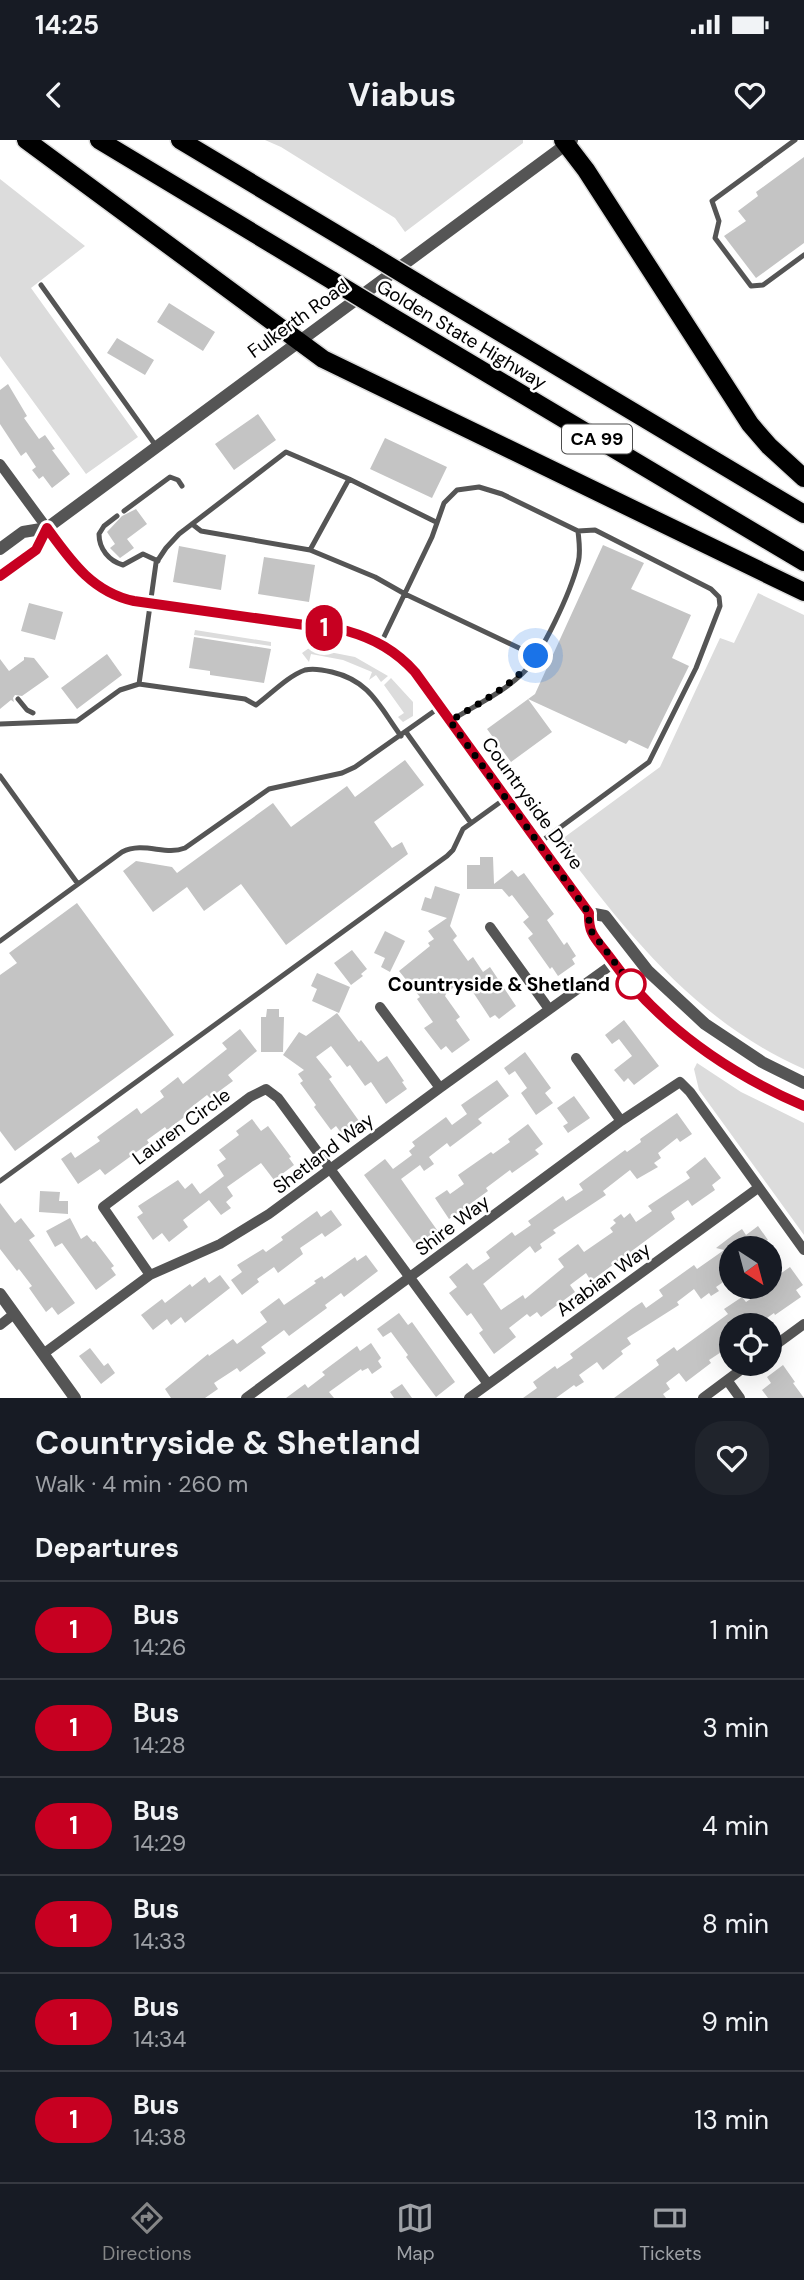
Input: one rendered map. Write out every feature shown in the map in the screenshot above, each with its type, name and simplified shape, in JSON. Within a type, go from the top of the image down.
[{"type":"highway","points":[[26,140],[335,366],[804,592]]},
{"type":"highway","name":"Golden State Highway","points":[[99,140],[804,562]]},
{"type":"highway","name":"Golden State Highway","points":[[180,140],[804,514]]},
{"type":"highway","points":[[568,141],[750,424],[768,446],[804,478]]},
{"type":"street","name":"Fulkerth Road","points":[[0,576],[36,550],[47,528],[568,141]]},
{"type":"street","name":"Countryside Drive","points":[[0,464],[72,563],[92,583],[118,596],[347,631],[394,652],[415,672],[589,913],[589,928],[614,963],[663,1016],[708,1053],[758,1085],[804,1106]]},
{"type":"street","name":"Fulkerth Road","points":[[0,549],[23,532],[47,528]]},
{"type":"street","name":"Countryside Drive","points":[[589,913],[605,916],[648,971],[705,1024],[762,1062],[804,1083]]},
{"type":"street","points":[[490,927],[550,1009]]},
{"type":"street","name":"Shetland Way","points":[[43,1354],[150,1275],[245,1231],[614,963]]},
{"type":"street","points":[[380,1007],[440,1088]]},
{"type":"street","points":[[576,1058],[621,1121]]},
{"type":"street","name":"Shire Way","points":[[246,1398],[621,1121],[680,1082],[690,1092],[758,1188]]},
{"type":"street","name":"Lauren Circle","points":[[150,1275],[103,1207],[114,1196],[250,1097],[266,1089],[278,1098],[330,1170]]},
{"type":"street","points":[[330,1170],[488,1384]]},
{"type":"street","points":[[758,1188],[804,1250]]},
{"type":"street","name":"Arabian Way","points":[[469,1398],[758,1188]]},
{"type":"street","points":[[0,1294],[75,1398]]},
{"type":"street","points":[[0,1325],[14,1314]]},
{"type":"street","points":[[782,1340],[804,1324]]},
{"type":"street","points":[[703,1398],[732,1376]]},
{"type":"street","points":[[727,1380],[740,1398]]},
{"type":"lane","points":[[795,140],[712,201],[719,221],[715,238],[751,286],[763,285],[804,255]]},
{"type":"lane","points":[[41,285],[156,446]]},
{"type":"lane","points":[[139,684],[158,561],[166,548],[192,524],[286,452],[349,479],[436,522]]},
{"type":"lane","points":[[124,511],[170,477],[183,486]]},
{"type":"lane","points":[[310,550],[349,479]]},
{"type":"lane","points":[[381,644],[444,503],[457,490],[479,487],[502,494],[578,531],[595,530],[711,589],[719,597],[720,606],[696,668],[649,762],[539,843]]},
{"type":"lane","points":[[117,516],[104,526],[99,534],[104,551],[123,565],[143,554],[158,561]]},
{"type":"lane","points":[[192,524],[201,531],[310,550],[375,577],[536,656]]},
{"type":"lane","points":[[450,721],[508,685],[523,673],[536,656],[565,597],[578,562],[578,531]]},
{"type":"lane","points":[[0,724],[77,721],[120,690],[139,684],[233,696],[256,705],[305,670],[328,671],[349,677],[364,686],[471,823]]},
{"type":"lane","points":[[18,699],[33,713]]},
{"type":"lane","points":[[0,941],[128,849],[140,846],[172,851],[185,848],[262,793],[276,787],[349,770],[440,707]]},
{"type":"lane","points":[[0,776],[78,884]]},
{"type":"lane","points":[[0,1181],[447,856],[453,850],[461,832],[506,798]]},
{"type":"shaded area","points":[[265,140],[523,140],[523,143],[405,232],[395,218],[281,147]]},
{"type":"shaded area","points":[[0,179],[85,246],[31,288],[138,437],[86,474],[0,356]]},
{"type":"shaded area","points":[[758,593],[804,615],[804,1069],[729,1026],[666,972],[611,910],[558,842],[660,767],[720,638],[734,643]]},
{"type":"shaded area","points":[[195,630],[271,642],[271,646],[194,635]]},
{"type":"shaded area","points":[[309,648],[355,657],[388,676],[381,682],[376,675],[369,680],[372,672],[343,660],[311,654],[309,662],[302,653]]},
{"type":"shaded area","points":[[391,678],[413,702],[413,716],[403,722],[398,717],[404,713],[384,685]]},
{"type":"shaded area","points":[[697,1063],[741,1092],[804,1123],[804,1235],[699,1090],[694,1069]]},
{"type":"building","points":[[804,157],[804,243],[756,278],[724,236],[746,221],[738,211],[758,196],[756,192]]},
{"type":"building","points":[[169,303],[215,332],[203,351],[157,322]]},
{"type":"building","points":[[117,338],[154,360],[145,375],[107,353]]},
{"type":"building","points":[[8,384],[27,416],[24,418],[39,439],[45,435],[55,449],[52,450],[70,474],[52,488],[43,476],[39,479],[32,470],[36,467],[26,452],[21,456],[0,424],[0,390]]},
{"type":"building","points":[[258,414],[276,440],[234,470],[215,444]]},
{"type":"building","points":[[385,438],[447,467],[432,498],[370,469]]},
{"type":"building","points":[[136,509],[147,524],[127,539],[134,548],[120,558],[110,548],[115,544],[107,532],[122,516]]},
{"type":"building","points":[[603,545],[644,563],[631,589],[691,615],[672,658],[689,666],[648,749],[629,740],[626,744],[528,699],[535,694]]},
{"type":"building","points":[[179,546],[226,555],[221,590],[173,582]]},
{"type":"building","points":[[264,557],[315,565],[309,602],[258,594]]},
{"type":"building","points":[[29,603],[63,612],[55,640],[21,631]]},
{"type":"building","points":[[194,637],[271,649],[264,683],[210,675],[210,671],[189,668]]},
{"type":"building","points":[[107,654],[122,675],[77,709],[61,688]]},
{"type":"building","points":[[24,657],[34,658],[49,677],[22,696],[15,695],[14,702],[11,700],[0,709],[0,659],[9,671],[24,660]]},
{"type":"building","points":[[528,699],[552,732],[511,762],[487,729]]},
{"type":"building","points":[[405,760],[424,785],[374,822],[392,848],[402,842],[408,854],[286,945],[241,884],[204,911],[187,887],[153,912],[123,871],[136,861],[172,867],[177,873],[273,803],[291,827],[347,786],[355,797]]},
{"type":"building","points":[[480,857],[493,857],[494,884],[512,870],[518,877],[524,873],[554,914],[547,920],[564,945],[567,942],[576,956],[572,959],[575,964],[558,976],[552,967],[550,969],[528,938],[533,934],[523,922],[529,917],[512,895],[509,897],[502,889],[467,889],[467,865],[480,865]]},
{"type":"building","points":[[435,886],[460,894],[450,926],[457,936],[453,940],[468,961],[473,957],[483,972],[490,967],[516,1006],[499,1019],[495,1015],[490,1018],[465,980],[447,992],[445,996],[460,1017],[456,1020],[470,1040],[452,1053],[446,1046],[441,1050],[424,1028],[433,1022],[417,999],[420,997],[399,971],[430,946],[428,943],[434,939],[428,931],[447,918],[421,910],[425,897],[431,899]]},
{"type":"building","points":[[77,903],[174,1035],[15,1151],[0,1131],[0,975],[17,963],[9,953]]},
{"type":"building","points":[[385,931],[405,941],[390,972],[381,967],[385,958],[374,953]]},
{"type":"building","points":[[352,950],[367,969],[361,974],[363,976],[351,985],[334,963]]},
{"type":"building","points":[[317,973],[350,987],[339,1013],[312,1001],[317,989],[311,986]]},
{"type":"building","points":[[267,1009],[279,1009],[279,1017],[284,1017],[283,1052],[261,1052],[261,1017],[266,1017]]},
{"type":"building","points":[[337,1013],[378,1062],[387,1056],[407,1089],[386,1104],[371,1082],[365,1086],[350,1065],[347,1067],[331,1046],[316,1057],[332,1077],[329,1079],[359,1121],[342,1134],[336,1126],[331,1130],[314,1107],[316,1105],[300,1083],[303,1081],[298,1074],[304,1070],[283,1055],[299,1032],[306,1036]]},
{"type":"building","points":[[624,1020],[659,1066],[634,1085],[628,1078],[624,1082],[614,1070],[632,1056],[619,1039],[612,1044],[605,1035]]},
{"type":"building","points":[[240,1029],[257,1051],[228,1075],[233,1081],[210,1098],[207,1095],[189,1109],[191,1112],[167,1130],[165,1127],[147,1140],[149,1143],[105,1175],[100,1169],[78,1184],[61,1159],[71,1152],[75,1158],[100,1141],[97,1137],[137,1108],[141,1114],[164,1097],[160,1091],[178,1077],[183,1084],[227,1049],[222,1043]]},
{"type":"building","points":[[525,1052],[551,1088],[545,1093],[553,1103],[536,1115],[521,1093],[527,1088],[515,1071],[509,1075],[504,1068]]},
{"type":"building","points":[[497,1080],[509,1096],[478,1119],[482,1123],[450,1147],[447,1143],[429,1157],[434,1164],[424,1171],[420,1165],[401,1179],[437,1230],[416,1246],[364,1175],[385,1159],[393,1169],[412,1155],[409,1151],[415,1146],[412,1142],[446,1117],[452,1125],[467,1114],[461,1105]]},
{"type":"building","points":[[574,1096],[590,1118],[568,1133],[563,1126],[568,1123],[557,1108]]},
{"type":"building","points":[[677,1113],[692,1134],[680,1142],[677,1138],[658,1153],[661,1158],[654,1163],[658,1167],[637,1179],[630,1170],[603,1191],[606,1195],[553,1230],[556,1233],[540,1244],[542,1248],[535,1253],[530,1246],[483,1284],[501,1310],[523,1295],[525,1299],[564,1267],[558,1259],[578,1244],[584,1252],[613,1232],[610,1228],[616,1223],[613,1220],[621,1214],[624,1218],[630,1213],[636,1222],[652,1211],[648,1206],[690,1178],[686,1172],[705,1157],[721,1178],[712,1185],[715,1190],[692,1206],[688,1200],[671,1212],[675,1219],[591,1281],[586,1273],[570,1285],[575,1292],[541,1317],[537,1312],[530,1317],[527,1314],[509,1328],[516,1337],[494,1354],[479,1333],[483,1330],[471,1313],[467,1316],[449,1293],[457,1287],[449,1277],[467,1263],[473,1270],[490,1258],[486,1252],[512,1232],[515,1236],[531,1225],[528,1221],[563,1196],[566,1201],[583,1190],[579,1184],[625,1150],[627,1152],[641,1142],[640,1139]]},
{"type":"building","points":[[252,1119],[261,1131],[268,1126],[294,1165],[274,1180],[261,1163],[227,1187],[233,1196],[226,1202],[231,1208],[221,1215],[209,1200],[183,1220],[188,1227],[169,1242],[162,1233],[153,1240],[137,1217],[143,1213],[138,1206],[178,1180],[185,1189],[192,1183],[200,1194],[224,1176],[217,1165],[226,1159],[219,1150],[239,1135],[236,1131]]},
{"type":"building","points":[[528,1124],[543,1144],[535,1150],[539,1154],[512,1173],[510,1170],[486,1188],[488,1191],[449,1219],[435,1198],[447,1190],[450,1194],[464,1184],[458,1175],[510,1142],[508,1139]]},
{"type":"building","points":[[40,1191],[60,1192],[59,1201],[68,1201],[68,1214],[39,1212]]},
{"type":"building","points":[[0,1203],[15,1223],[21,1218],[35,1236],[29,1240],[75,1303],[58,1315],[52,1307],[46,1312],[29,1288],[32,1286],[0,1249]]},
{"type":"building","points":[[331,1210],[342,1225],[325,1237],[322,1233],[300,1248],[303,1254],[278,1273],[274,1267],[257,1279],[259,1282],[242,1295],[231,1280],[242,1272],[237,1265],[263,1249],[266,1252],[283,1240],[281,1237],[317,1211],[321,1217]]},
{"type":"building","points":[[70,1218],[81,1239],[87,1235],[95,1241],[114,1266],[111,1268],[116,1275],[96,1290],[62,1243],[55,1247],[46,1231]]},
{"type":"building","points":[[758,1226],[765,1236],[732,1236],[742,1229],[746,1235]]},
{"type":"building","points":[[719,1254],[719,1285],[716,1287],[719,1291],[711,1296],[709,1293],[701,1299],[694,1289],[677,1302],[679,1305],[627,1338],[631,1344],[603,1370],[597,1362],[579,1375],[584,1382],[576,1387],[574,1385],[556,1398],[523,1398],[537,1388],[533,1382],[555,1366],[557,1369],[573,1358],[570,1354],[642,1302],[646,1308],[663,1296],[659,1290],[694,1265],[697,1269]]},
{"type":"building","points":[[366,1255],[378,1271],[344,1297],[341,1293],[325,1305],[327,1308],[289,1336],[284,1330],[261,1347],[266,1353],[240,1372],[237,1368],[214,1383],[218,1389],[205,1398],[171,1398],[165,1389],[208,1354],[209,1356],[233,1339],[237,1344],[267,1322],[260,1312],[279,1298],[284,1305],[322,1276],[324,1279],[355,1257],[357,1261]]},
{"type":"building","points":[[790,1267],[803,1285],[796,1290],[801,1297],[778,1313],[727,1313],[724,1309],[739,1299],[746,1302],[750,1299],[782,1299],[782,1273]]},
{"type":"building","points":[[220,1275],[230,1288],[185,1323],[181,1317],[171,1325],[167,1319],[153,1330],[141,1315],[162,1299],[165,1303],[190,1284],[192,1287],[205,1277],[209,1283]]},
{"type":"building","points":[[399,1313],[408,1325],[412,1322],[455,1382],[436,1397],[391,1332],[383,1337],[377,1329]]},
{"type":"building","points":[[719,1321],[719,1353],[686,1382],[679,1373],[666,1383],[670,1389],[663,1394],[666,1398],[614,1398],[659,1365],[656,1360],[674,1347],[677,1351]]},
{"type":"building","points":[[371,1343],[381,1358],[378,1361],[382,1367],[372,1374],[368,1368],[362,1371],[361,1369],[329,1392],[334,1398],[286,1398],[305,1384],[308,1388],[325,1375],[322,1372],[357,1346],[360,1351]]},
{"type":"building","points":[[90,1348],[104,1366],[108,1363],[115,1373],[101,1384],[79,1356]]},
{"type":"building","points":[[782,1366],[804,1398],[768,1398],[762,1390],[771,1383],[768,1376],[782,1376]]},
{"type":"building","points":[[402,1384],[412,1398],[394,1398],[390,1392]]},
{"type":"bus line","name":"1","points":[[0,576],[36,550],[47,528],[85,577],[118,596],[134,601],[347,631],[363,635],[394,652],[415,672],[589,913],[589,928],[627,980],[684,1035],[708,1053],[758,1085],[804,1106]]},
{"type":"place","name":"Countryside & Shetland","points":[[631,984]]},
{"type":"route","points":[[536,656],[523,673],[508,685],[450,721],[589,913],[589,928],[631,984]]}]
